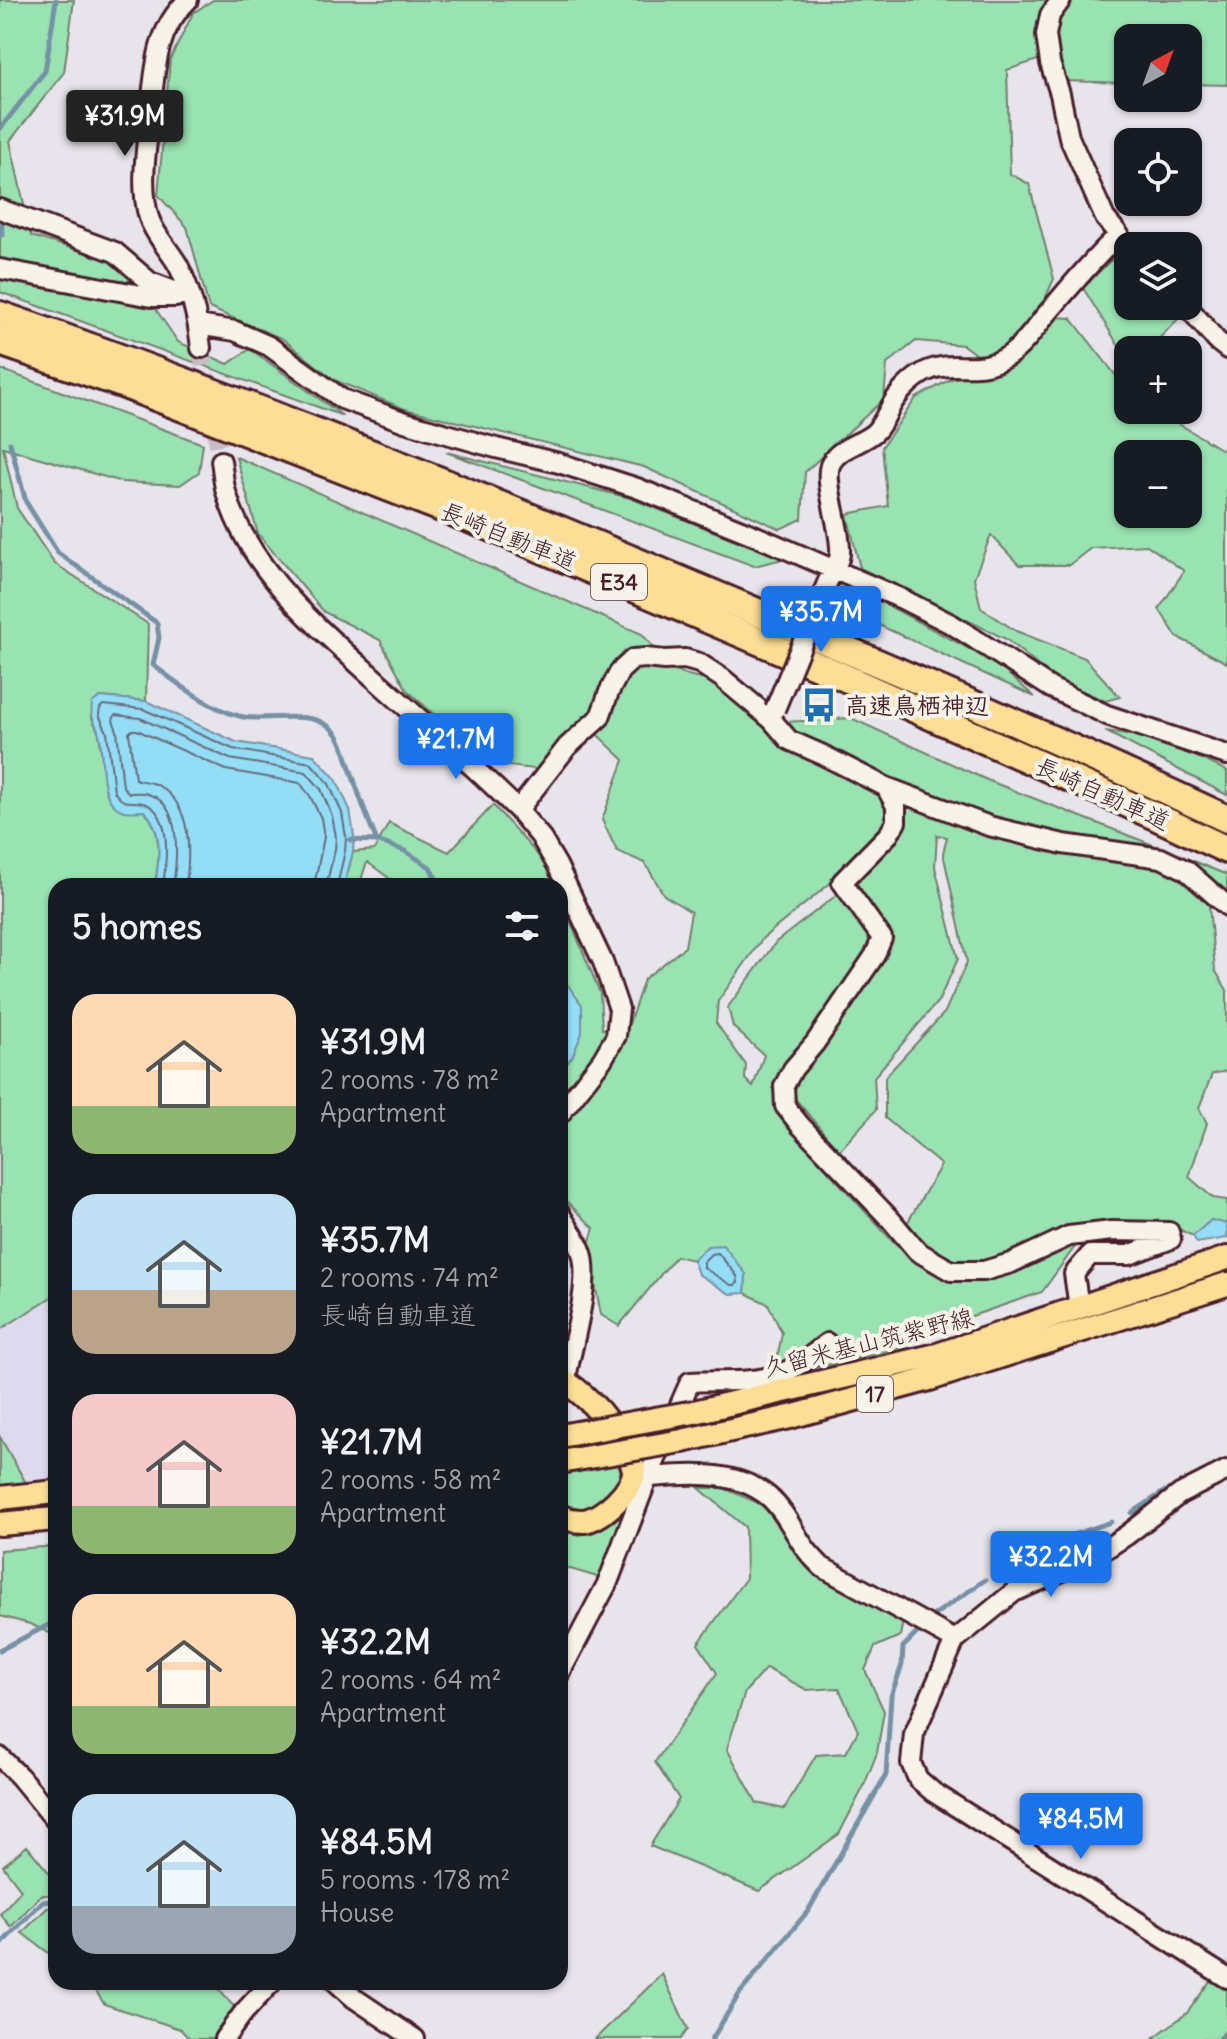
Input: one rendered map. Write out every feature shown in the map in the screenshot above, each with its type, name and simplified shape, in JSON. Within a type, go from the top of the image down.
[{"type":"highway","name":"長崎自動車道","points":[[0,315],[131,360],[493,501],[851,651],[1227,819]]},
{"type":"highway","name":"長崎自動車道","points":[[0,342],[122,384],[485,525],[841,676],[1227,850]]},
{"type":"main road","name":"久留米基山筑紫野線","points":[[568,1435],[694,1412],[937,1355],[1227,1258]]},
{"type":"main road","name":"久留米基山筑紫野線","points":[[568,1461],[682,1441],[790,1417],[930,1379],[1227,1284]]},
{"type":"main road","points":[[568,1387],[584,1395],[602,1413],[641,1478],[605,1512],[586,1521],[568,1519]]},
{"type":"main road","points":[[0,1498],[48,1493]]},
{"type":"main road","points":[[0,1524],[48,1520]]},
{"type":"street","points":[[188,0],[179,8],[160,45],[145,167],[145,195],[149,219],[178,266],[190,297],[201,348]]},
{"type":"street","points":[[1061,0],[1050,15],[1046,35],[1050,63],[1079,163],[1105,218],[1118,232]]},
{"type":"street","points":[[8,212],[115,252],[150,282],[190,297]]},
{"type":"street","points":[[773,714],[841,556],[828,477],[829,465],[837,454],[867,439],[878,429],[893,402],[925,372],[943,366],[990,366],[1010,355],[1101,251],[1114,245]]},
{"type":"street","points":[[0,269],[152,297],[190,297]]},
{"type":"street","points":[[1199,320],[1227,349]]},
{"type":"street","points":[[198,325],[235,331],[269,346],[342,399],[405,422],[559,463],[637,488],[830,576],[902,599],[953,625],[1051,688],[1107,715],[1227,755]]},
{"type":"street","points":[[221,461],[226,491],[236,519],[269,572],[307,616],[518,810],[540,836],[563,878]]},
{"type":"street","points":[[518,810],[567,747],[600,717],[620,671],[633,659],[685,659],[699,663],[773,714],[789,740],[886,787],[989,826],[1063,844],[1161,858],[1186,870],[1227,906]]},
{"type":"street","points":[[886,787],[896,806],[896,822],[889,834],[842,882],[882,938],[875,955],[815,1043],[793,1069],[784,1086],[785,1106],[917,1251],[951,1271],[984,1271],[1011,1263],[1069,1236],[1112,1231],[1169,1232],[1171,1239],[1129,1255],[1090,1255],[1074,1274],[1079,1307]]},
{"type":"street","points":[[568,888],[603,962],[619,1009],[616,1036],[602,1060],[568,1104]]},
{"type":"street","points":[[568,1228],[582,1252],[585,1270],[568,1362]]},
{"type":"street","points":[[568,1658],[608,1582],[641,1478],[690,1382],[760,1379],[779,1374],[801,1364],[827,1343]]},
{"type":"street","points":[[1227,1470],[1180,1494],[1092,1558],[1014,1592],[955,1640],[914,1734],[911,1763],[918,1779],[933,1792],[1227,1978]]},
{"type":"street","points":[[641,1478],[699,1475],[725,1478],[753,1487],[769,1497],[789,1521],[806,1550],[822,1567],[955,1640]]},
{"type":"street","points":[[0,1757],[48,1811]]},
{"type":"street","points":[[224,2039],[265,1990]]},
{"type":"street","points":[[359,1990],[415,2039]]},
{"type":"shaded area","points":[[48,1299],[48,1482],[26,1483],[0,1437],[0,1330]]},
{"type":"green space","points":[[0,0],[74,0],[64,72],[10,141],[31,236],[114,261],[155,308],[178,342],[228,364],[250,349],[343,416],[0,292]]},
{"type":"green space","points":[[213,0],[1227,0],[1227,85],[1202,84],[1202,24],[1114,24],[1114,83],[1064,81],[1056,54],[1007,70],[1010,174],[1029,184],[1054,279],[1037,316],[1071,318],[1114,373],[1114,424],[1179,424],[1227,453],[1227,663],[1177,637],[1159,609],[1184,571],[1147,545],[1091,548],[1069,565],[1019,565],[991,535],[974,578],[981,608],[1016,631],[1085,658],[1120,697],[1105,701],[1053,678],[1006,639],[860,568],[847,514],[888,506],[882,447],[916,398],[951,379],[996,370],[963,345],[916,341],[887,364],[884,399],[805,472],[802,519],[780,529],[644,467],[405,409],[334,380],[283,339],[209,308],[187,227],[158,195],[170,60],[193,13]]},
{"type":"green space","points":[[1114,260],[1114,320],[1177,320],[1162,336],[1114,338],[1083,288]]},
{"type":"green space","points":[[0,369],[203,444],[199,472],[180,485],[122,482],[3,447],[17,508],[54,563],[148,624],[146,701],[100,697],[91,716],[99,733],[106,793],[123,811],[144,811],[155,828],[159,856],[156,878],[48,878],[48,1299],[0,1330]]},
{"type":"green space","points":[[446,452],[630,498],[783,559],[754,566]]},
{"type":"green space","points":[[236,457],[642,634],[674,671],[713,682],[768,723],[851,718],[987,780],[1227,875],[1227,912],[1209,906],[1215,970],[1227,990],[1227,1071],[1212,1074],[1199,1108],[1207,1123],[1189,1177],[1213,1198],[1227,1200],[1227,1224],[1211,1220],[1193,1236],[1166,1223],[1093,1222],[1042,1292],[928,1331],[905,1347],[794,1373],[777,1360],[782,1333],[768,1304],[745,1293],[746,1274],[708,1246],[693,1260],[676,1256],[619,1326],[601,1315],[588,1247],[594,1228],[568,1203],[568,1062],[573,1055],[568,1010],[568,915],[600,993],[602,1029],[629,1024],[644,979],[685,947],[691,912],[664,895],[645,863],[617,851],[602,820],[624,760],[582,720],[544,770],[489,764],[407,690],[380,640],[324,612],[258,534]],"holes":[[[890,824],[852,883],[776,942],[728,1007],[733,1027],[764,1055],[753,1087],[745,1079],[746,1065],[716,1023],[718,1001],[763,938],[833,881]],[[937,835],[947,837],[943,853],[967,962],[945,1012],[885,1077],[885,1118],[941,1165],[895,1244],[820,1162],[777,1104],[779,1068],[792,1095],[839,1151],[876,1110],[874,1077],[939,1000],[958,959],[935,867]]]},
{"type":"green space","points":[[842,581],[994,662],[1035,697],[829,602]]},
{"type":"green space","points":[[1105,731],[1157,738],[1227,771],[1227,795]]},
{"type":"green space","points":[[493,805],[548,866],[553,878],[389,878],[367,862],[362,878],[346,878],[353,852],[374,850],[389,823],[449,852]]},
{"type":"green space","points":[[0,1437],[26,1483],[0,1486]]},
{"type":"green space","points":[[622,1464],[618,1485],[594,1507],[570,1511],[568,1474]]},
{"type":"green space","points":[[699,1488],[724,1488],[767,1507],[821,1575],[903,1621],[900,1636],[875,1647],[865,1670],[884,1711],[877,1753],[839,1834],[759,1891],[650,1846],[679,1799],[655,1762],[717,1673],[698,1644],[746,1578],[745,1527]],"holes":[[[766,1668],[807,1690],[839,1688],[858,1731],[846,1753],[816,1755],[784,1809],[757,1803],[727,1749],[745,1692]]]},
{"type":"green space","points":[[633,1498],[604,1579],[568,1568],[568,1531],[580,1535],[607,1524]]},
{"type":"green space","points":[[48,1547],[48,1632],[0,1616],[0,1550]]},
{"type":"green space","points":[[27,1846],[48,1871],[48,1895],[41,1895],[11,1927],[0,1914],[21,1890],[3,1866]]},
{"type":"green space","points":[[48,1908],[48,1952],[22,1933]]},
{"type":"green space","points":[[662,1974],[688,2029],[681,2039],[595,2039]]},
{"type":"green space","points":[[1213,1977],[1227,1986],[1227,2029],[1218,2039],[1152,2039],[1187,2013]]},
{"type":"green space","points":[[95,1990],[219,1990],[237,2010],[215,2039],[190,2039],[180,2029],[104,2004]]},
{"type":"water","points":[[100,697],[146,701],[236,742],[314,755],[336,779],[350,810],[354,836],[346,878],[156,878],[159,856],[155,827],[144,811],[124,811],[115,806],[105,789],[101,743],[92,714],[92,703]]},
{"type":"water","points":[[568,985],[582,1005],[582,1033],[568,1062]]},
{"type":"water","points":[[1211,1220],[1227,1224],[1227,1238],[1197,1243],[1193,1236]]},
{"type":"water","points":[[723,1245],[746,1274],[745,1293],[730,1294],[698,1274],[693,1260],[708,1246]]},
{"type":"waterway","points":[[0,129],[45,71],[56,0]]},
{"type":"waterway","points":[[1,214],[2,235]]},
{"type":"waterway","points":[[10,443],[26,502],[58,553],[157,623],[159,638],[153,665],[196,696],[232,714],[256,718],[307,718],[329,727],[342,744],[377,841],[405,851],[430,867],[436,878]]},
{"type":"waterway","points":[[350,840],[377,841]]},
{"type":"waterway","points":[[1185,1481],[1218,1464]]},
{"type":"waterway","points":[[1132,1513],[1165,1491]]},
{"type":"waterway","points":[[1058,1540],[1111,1522]]},
{"type":"waterway","points":[[1010,1566],[1034,1551]]},
{"type":"waterway","points":[[934,1615],[985,1580]]},
{"type":"waterway","points":[[0,1650],[48,1625]]},
{"type":"waterway","points":[[712,2039],[740,1993],[808,1911],[886,1775],[891,1696],[902,1665],[903,1647],[917,1633]]},
{"type":"waterway","points":[[0,1945],[43,1901],[48,1901]]},
{"type":"waterway","points":[[1222,2039],[1227,2033]]},
{"type":"tunnel","points":[[201,348],[221,461]]},
{"type":"place","name":"高速鳥栖神辺","points":[[819,705]]}]
